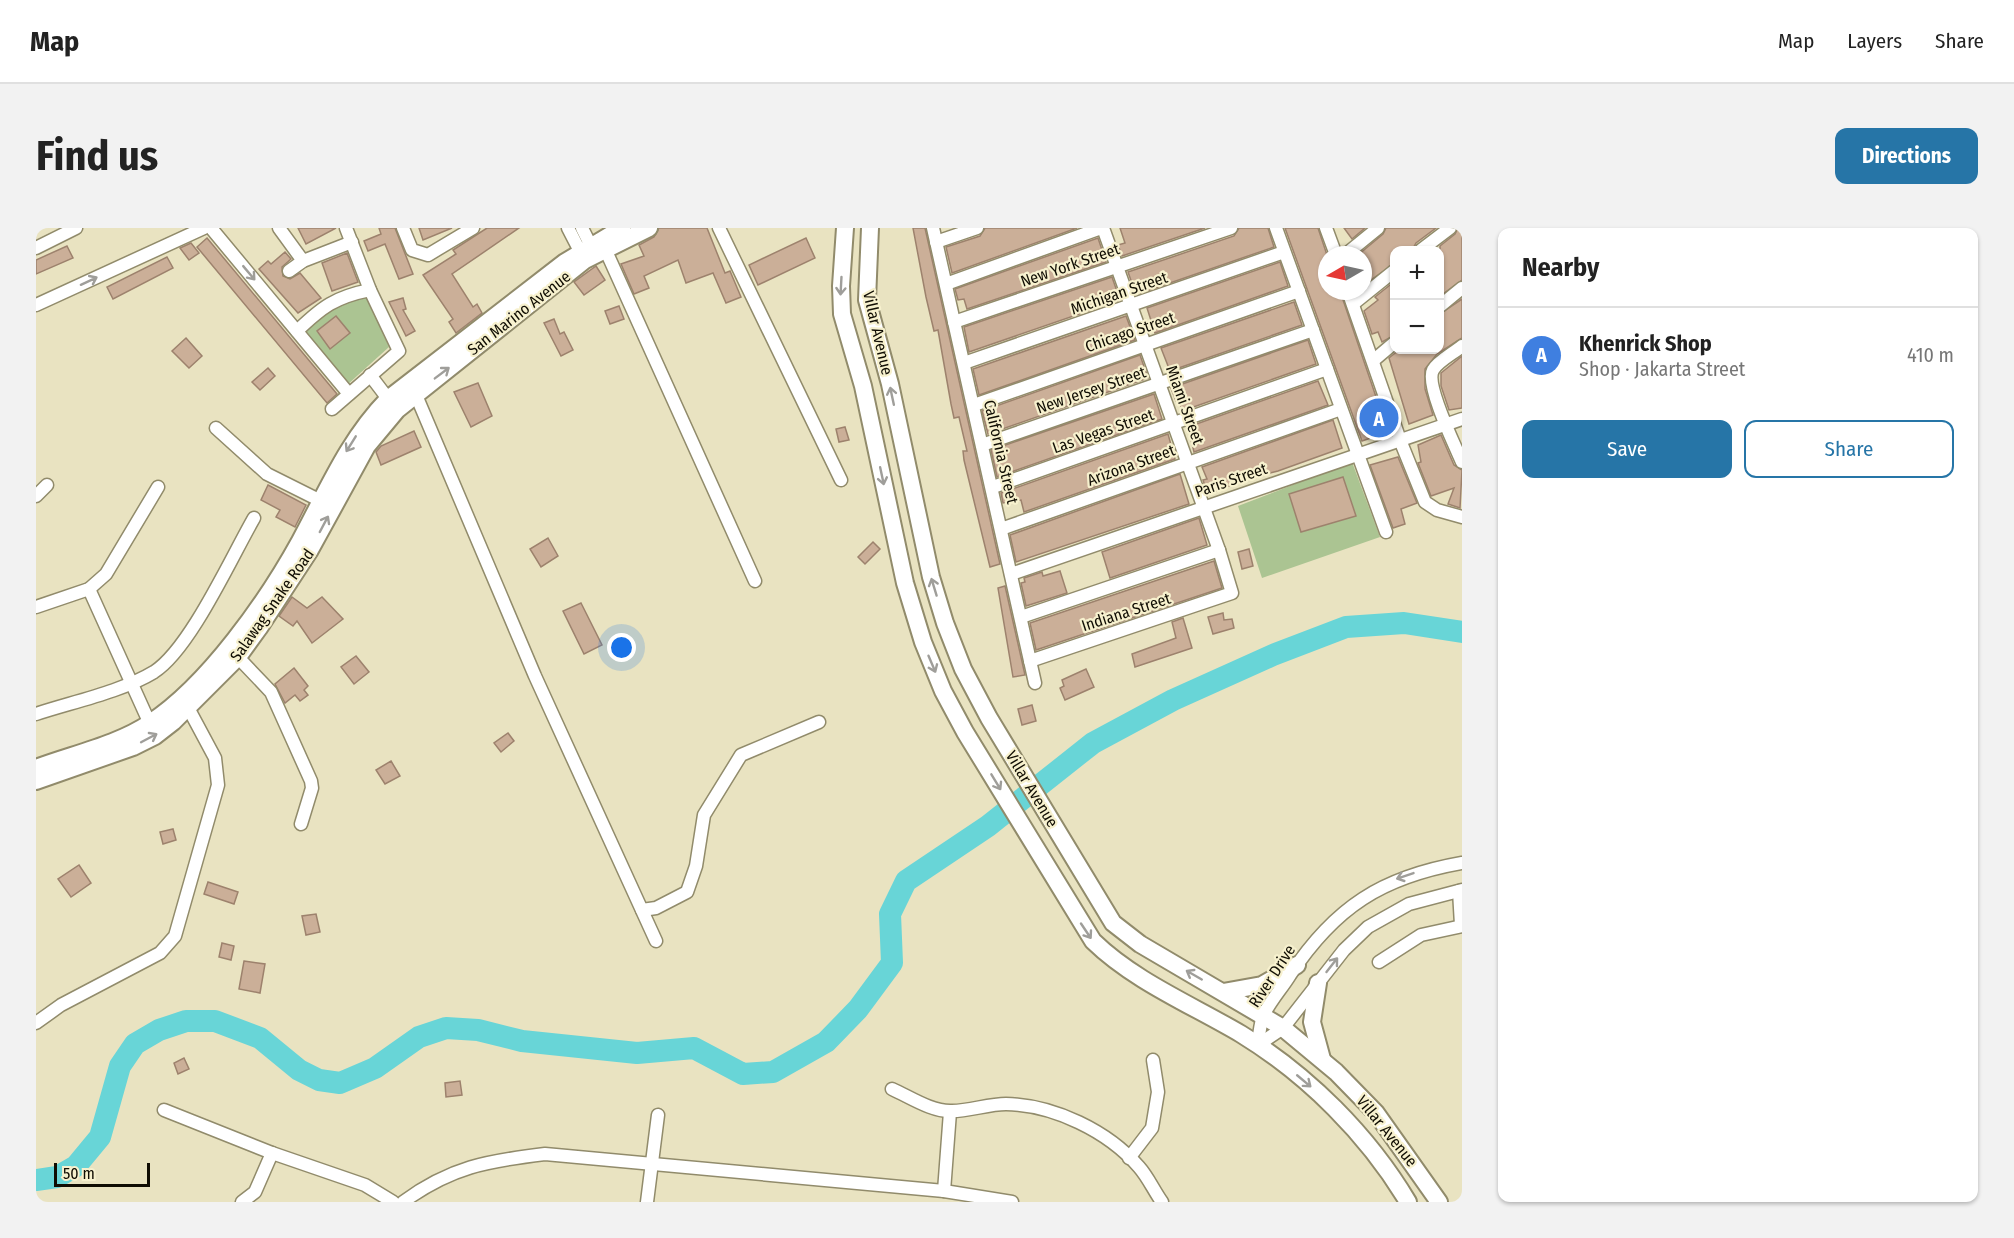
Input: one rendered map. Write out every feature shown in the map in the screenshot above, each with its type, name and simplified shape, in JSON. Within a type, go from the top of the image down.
[{"type":"main road","name":"San Marino Avenue","points":[[392,404],[622,228]]},
{"type":"main road","name":"San Marino Avenue","points":[[591,252],[649,228]]},
{"type":"main road","name":"Villar Avenue","points":[[845,228],[841,286],[842,314],[863,386],[905,584],[923,642],[943,691],[965,732],[1086,932],[1104,952],[1258,1045],[1317,1092],[1356,1132],[1408,1202]]},
{"type":"main road","name":"Villar Avenue","points":[[870,228],[867,300],[890,384],[931,577],[963,669],[989,718],[1107,915],[1122,932],[1263,1015],[1322,1060],[1376,1113],[1439,1202]]},
{"type":"main road","name":"Salawag Snake Road","points":[[233,652],[321,501],[353,440],[392,404]]},
{"type":"main road","name":"Salawag Snake Road","points":[[36,781],[155,736],[233,652],[310,550],[392,404]]},
{"type":"main road","name":"Salawag Snake Road","points":[[36,768],[128,735],[185,703]]},
{"type":"main road","points":[[1223,992],[1262,985],[1297,965]]},
{"type":"main road","points":[[1318,983],[1312,1022],[1322,1060]]},
{"type":"street","points":[[36,248],[76,228]]},
{"type":"street","points":[[36,305],[204,228]]},
{"type":"street","points":[[211,228],[349,394]]},
{"type":"street","points":[[279,228],[303,261]]},
{"type":"street","points":[[332,409],[399,351],[370,290],[346,228]]},
{"type":"street","points":[[403,228],[412,250],[428,255],[468,229]]},
{"type":"street","points":[[568,228],[591,252]]},
{"type":"street","points":[[582,228],[591,252],[755,581]]},
{"type":"street","points":[[719,228],[841,480]]},
{"type":"street","name":"California Street","points":[[933,228],[993,487],[1035,683]]},
{"type":"street","points":[[936,242],[978,228]]},
{"type":"street","points":[[946,284],[1102,228]]},
{"type":"street","name":"Miami Street","points":[[1102,228],[1204,507],[1232,595]]},
{"type":"street","name":"New York Street","points":[[954,322],[1231,228]]},
{"type":"street","points":[[1276,228],[1386,532]]},
{"type":"street","points":[[1326,228],[1333,246]]},
{"type":"street","points":[[1357,246],[1378,228]]},
{"type":"street","points":[[1426,246],[1450,228]]},
{"type":"street","points":[[289,271],[303,261],[352,243]]},
{"type":"street","name":"Michigan Street","points":[[964,363],[1132,307],[1284,252]]},
{"type":"street","points":[[1353,304],[1390,275]]},
{"type":"street","points":[[1444,303],[1462,288]]},
{"type":"street","points":[[297,331],[321,307],[347,294],[370,290]]},
{"type":"street","name":"Chicago Street","points":[[974,405],[1299,291]]},
{"type":"street","points":[[1351,300],[1400,440],[1425,502],[1437,510],[1462,516]]},
{"type":"street","name":"New Jersey Street","points":[[982,445],[1312,330]]},
{"type":"street","points":[[1462,346],[1434,369],[1431,377],[1445,425],[1462,462]]},
{"type":"street","points":[[1374,360],[1390,347]]},
{"type":"street","name":"Las Vegas Street","points":[[993,487],[1327,369]]},
{"type":"street","points":[[370,375],[392,404]]},
{"type":"street","points":[[412,388],[535,676],[656,941]]},
{"type":"street","name":"Arizona Street","points":[[1001,530],[1341,409]]},
{"type":"street","name":"Paris Street","points":[[1011,574],[1462,419]]},
{"type":"street","points":[[216,428],[267,474],[321,501]]},
{"type":"street","points":[[36,496],[47,485]]},
{"type":"street","points":[[36,607],[89,589],[106,574],[158,487]]},
{"type":"street","points":[[36,714],[131,682],[153,672],[169,660],[197,620],[254,518]]},
{"type":"street","points":[[1021,617],[1219,550]]},
{"type":"street","points":[[89,589],[150,724]]},
{"type":"street","name":"Indiana Street","points":[[1030,661],[1232,595]]},
{"type":"street","points":[[233,652],[271,692],[311,781],[312,788],[301,824]]},
{"type":"street","points":[[36,1023],[61,1005],[160,953],[175,936],[218,785],[215,758],[185,703]]},
{"type":"street","points":[[642,910],[656,908],[687,892],[696,866],[704,815],[741,755],[819,722]]},
{"type":"street","name":"River Drive","points":[[1258,1045],[1263,1015],[1297,965],[1335,918],[1367,894],[1403,876],[1462,863]]},
{"type":"street","points":[[1258,1045],[1283,1028],[1344,950],[1380,918],[1422,899],[1461,890],[1462,925],[1421,935],[1379,962]]},
{"type":"street","points":[[1129,1158],[1152,1128],[1158,1092],[1153,1060]]},
{"type":"street","points":[[892,1089],[950,1112],[1004,1104],[1028,1105],[1056,1113],[1104,1136],[1139,1167],[1162,1202]]},
{"type":"street","points":[[164,1110],[272,1153],[365,1185],[393,1202]]},
{"type":"street","points":[[944,1191],[950,1112]]},
{"type":"street","points":[[647,1202],[650,1162],[658,1115]]},
{"type":"street","points":[[242,1202],[255,1192],[272,1153]]},
{"type":"street","points":[[403,1202],[431,1181],[501,1159],[545,1154],[944,1191],[1012,1202]]},
{"type":"green space","points":[[367,297],[389,347],[347,385],[303,331],[332,307]]},
{"type":"green space","points":[[1352,462],[1380,537],[1262,578],[1238,506]]},
{"type":"building","points":[[298,228],[336,228],[306,244]]},
{"type":"building","points":[[379,228],[395,228],[413,274],[399,279],[385,244],[368,251],[364,241],[381,234]]},
{"type":"building","points":[[419,228],[452,228],[423,240]]},
{"type":"building","points":[[487,228],[519,228],[452,274],[473,307],[477,304],[482,313],[456,333],[449,322],[453,319],[423,275],[456,254],[453,250]]},
{"type":"building","points":[[659,228],[707,228],[725,273],[730,271],[741,297],[726,303],[713,273],[686,283],[678,260],[644,276],[649,288],[634,294],[621,264],[644,256],[639,245],[654,237]]},
{"type":"building","points":[[913,228],[925,228],[1000,564],[990,567],[964,460],[963,451],[967,451],[959,417],[954,418],[938,330],[934,331]]},
{"type":"building","points":[[985,228],[1077,228],[952,273],[946,247],[980,236]]},
{"type":"building","points":[[1120,228],[1205,228],[1122,256],[1118,245],[1125,243]]},
{"type":"building","points":[[1239,228],[1268,228],[1274,247],[1141,293],[1139,287],[1134,289],[1128,272],[1234,236]]},
{"type":"building","points":[[1285,228],[1318,228],[1324,246],[1318,246],[1318,300],[1343,300],[1388,432],[1362,441]]},
{"type":"building","points":[[1344,228],[1365,228],[1352,239]]},
{"type":"building","points":[[1386,228],[1436,228],[1414,246],[1390,246],[1390,266],[1372,279],[1372,246],[1369,246],[1383,234]]},
{"type":"building","points":[[1458,228],[1462,228],[1462,280],[1444,293],[1444,246],[1440,246],[1455,234]]},
{"type":"building","points":[[207,238],[337,394],[327,403],[197,247]]},
{"type":"building","points":[[806,238],[815,258],[758,285],[749,265]]},
{"type":"building","points":[[1098,238],[1106,262],[967,309],[964,299],[958,300],[955,289]]},
{"type":"building","points":[[191,243],[199,253],[189,260],[180,248]]},
{"type":"building","points":[[67,246],[73,258],[36,274],[36,260]]},
{"type":"building","points":[[285,252],[291,259],[282,267],[283,276],[290,279],[300,273],[321,298],[298,313],[259,269],[268,261],[271,264]]},
{"type":"building","points":[[347,253],[358,282],[332,291],[322,263]]},
{"type":"building","points":[[167,257],[173,268],[113,299],[107,287]]},
{"type":"building","points":[[1280,262],[1288,286],[1155,333],[1147,308]]},
{"type":"building","points":[[596,266],[605,280],[584,295],[574,282]]},
{"type":"building","points":[[1112,277],[1120,300],[969,352],[964,327]]},
{"type":"building","points":[[1390,285],[1390,338],[1382,342],[1378,332],[1372,334],[1364,311],[1378,300],[1375,297]]},
{"type":"building","points":[[403,298],[406,309],[403,310],[415,331],[406,336],[389,302]]},
{"type":"building","points":[[1462,299],[1462,338],[1444,350],[1444,311]]},
{"type":"building","points":[[1294,302],[1302,325],[1170,371],[1161,348]]},
{"type":"building","points":[[619,306],[624,319],[610,324],[605,311]]},
{"type":"building","points":[[336,316],[350,333],[330,349],[317,331]]},
{"type":"building","points":[[1126,316],[1135,340],[979,395],[973,369]]},
{"type":"building","points":[[554,319],[560,334],[564,332],[573,350],[561,356],[544,323]]},
{"type":"building","points":[[186,338],[202,356],[189,368],[172,351]]},
{"type":"building","points":[[1308,340],[1316,364],[1182,411],[1179,400],[1176,401],[1171,388]]},
{"type":"building","points":[[1394,354],[1437,354],[1425,369],[1425,389],[1433,415],[1409,424],[1389,358]]},
{"type":"building","points":[[1140,355],[1148,378],[988,434],[982,411]]},
{"type":"building","points":[[1462,356],[1462,408],[1449,410],[1441,386],[1441,373]]},
{"type":"building","points":[[268,368],[275,376],[260,390],[252,382]]},
{"type":"building","points":[[1318,381],[1328,405],[1194,452],[1188,427]]},
{"type":"building","points":[[478,383],[492,416],[471,427],[454,392]]},
{"type":"building","points":[[1154,394],[1162,419],[997,477],[991,450]]},
{"type":"building","points":[[1333,420],[1342,448],[1278,471],[1245,479],[1208,495],[1203,480],[1207,479],[1202,467]]},
{"type":"building","points":[[845,427],[849,440],[839,442],[836,429]]},
{"type":"building","points":[[414,431],[421,447],[381,465],[376,452],[381,446]]},
{"type":"building","points":[[1168,434],[1175,459],[1024,512],[1021,500],[1003,503],[1001,493]]},
{"type":"building","points":[[1441,435],[1454,465],[1462,470],[1460,508],[1448,504],[1454,488],[1431,496],[1418,463],[1421,462],[1418,445]]},
{"type":"building","points":[[1398,457],[1417,503],[1401,509],[1405,524],[1393,528],[1370,465]]},
{"type":"building","points":[[1180,474],[1189,504],[1016,562],[1010,535]]},
{"type":"building","points":[[1343,477],[1356,516],[1301,532],[1289,494]]},
{"type":"building","points":[[268,485],[306,505],[295,527],[276,517],[280,510],[261,500]]},
{"type":"building","points":[[1199,518],[1207,545],[1110,578],[1102,552]]},
{"type":"building","points":[[548,538],[558,556],[541,567],[530,549]]},
{"type":"building","points":[[873,542],[880,549],[865,564],[858,557]]},
{"type":"building","points":[[1249,549],[1253,566],[1242,569],[1238,552]]},
{"type":"building","points":[[1214,561],[1222,588],[1036,650],[1030,623]]},
{"type":"building","points":[[1060,571],[1067,593],[1026,606],[1021,583],[1025,582],[1024,578],[1042,572],[1043,576]]},
{"type":"building","points":[[1005,586],[1025,675],[1013,677],[998,588]]},
{"type":"building","points":[[292,597],[307,608],[322,597],[343,619],[312,643],[297,621],[293,626],[279,616]]},
{"type":"building","points":[[581,603],[602,645],[584,654],[563,611]]},
{"type":"building","points":[[1223,613],[1224,620],[1232,619],[1234,628],[1213,634],[1208,617]]},
{"type":"building","points":[[1183,618],[1192,648],[1135,667],[1132,654],[1176,638],[1172,622]]},
{"type":"building","points":[[356,656],[369,672],[354,684],[341,667]]},
{"type":"building","points":[[294,668],[308,686],[304,690],[308,695],[300,701],[295,695],[285,703],[275,684]]},
{"type":"building","points":[[1086,669],[1094,687],[1065,700],[1060,688],[1064,686],[1062,680]]},
{"type":"building","points":[[1032,705],[1036,721],[1022,725],[1018,709]]},
{"type":"building","points":[[508,733],[514,741],[501,752],[494,743]]},
{"type":"building","points":[[391,761],[400,776],[385,784],[376,770]]},
{"type":"building","points":[[173,829],[176,840],[163,844],[160,832]]},
{"type":"building","points":[[79,865],[91,883],[71,897],[58,879]]},
{"type":"building","points":[[208,882],[238,892],[234,904],[204,894]]},
{"type":"building","points":[[316,914],[320,932],[306,935],[302,916]]},
{"type":"building","points":[[222,943],[234,946],[231,960],[219,957]]},
{"type":"building","points":[[244,961],[265,964],[260,993],[239,989]]},
{"type":"building","points":[[184,1058],[189,1069],[178,1074],[174,1063]]},
{"type":"building","points":[[460,1081],[462,1095],[446,1097],[445,1083]]},
{"type":"waterway","points":[[36,1180],[57,1177],[76,1166],[100,1137],[120,1066],[135,1044],[159,1030],[186,1021],[215,1021],[260,1038],[299,1070],[319,1080],[340,1083],[375,1068],[419,1037],[446,1028],[478,1030],[522,1041],[637,1053],[694,1048],[743,1074],[773,1072],[826,1042],[858,1009],[892,963],[890,914],[906,881],[988,826],[1093,743],[1173,700],[1273,655],[1346,627],[1404,623],[1462,632]]},
{"type":"place","name":"Khenrick Shop","points":[[1379,418]]}]
